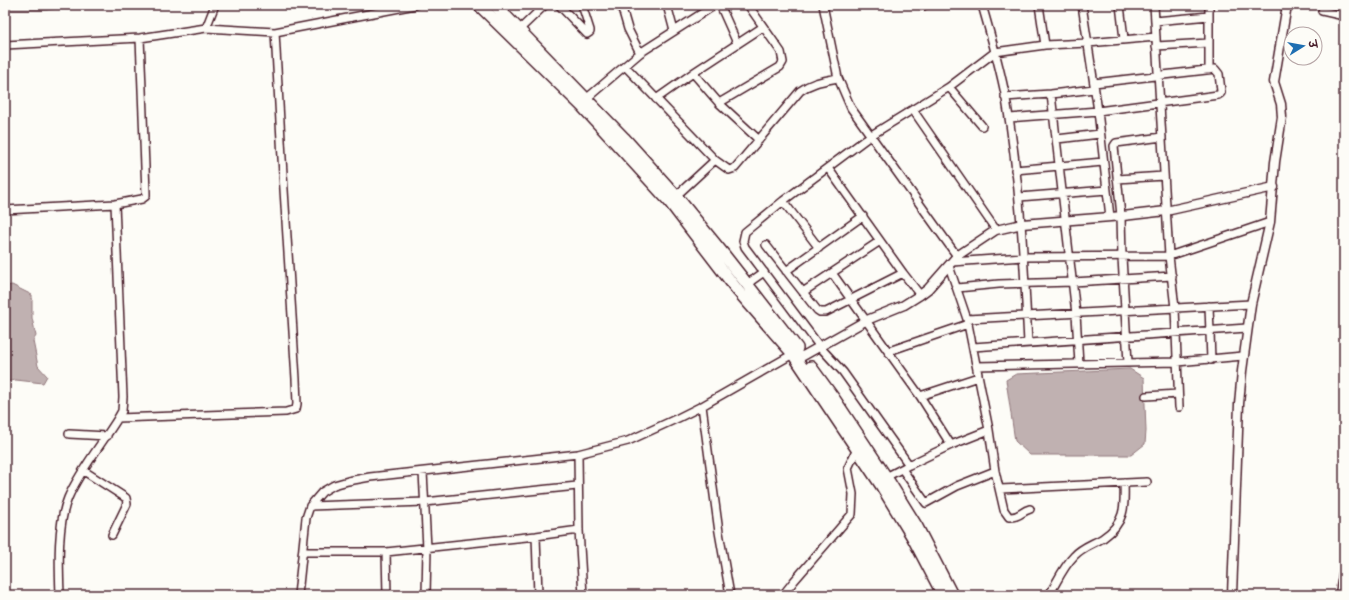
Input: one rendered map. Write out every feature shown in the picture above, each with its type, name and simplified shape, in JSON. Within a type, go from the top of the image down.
[{"type":"main road","points":[[479,5],[582,106],[670,201],[738,291],[798,355],[835,400],[886,477],[916,527],[952,595]]},
{"type":"main road","points":[[495,5],[624,138],[676,196],[756,277],[798,355],[912,536],[943,595]]},
{"type":"street","points":[[206,28],[214,5]]},
{"type":"street","points":[[5,45],[140,38],[206,28],[275,32],[415,5]]},
{"type":"street","points":[[519,30],[545,5]]},
{"type":"street","points":[[559,5],[587,34],[590,30],[582,5]]},
{"type":"street","points":[[621,5],[628,28],[640,53]]},
{"type":"street","points":[[667,5],[674,31]]},
{"type":"street","points":[[586,99],[640,53],[715,5]]},
{"type":"street","points":[[720,5],[738,43]]},
{"type":"street","points":[[719,103],[780,67],[782,64],[783,57],[781,52],[748,5]]},
{"type":"street","points":[[823,5],[838,79],[851,108],[953,261],[957,288],[968,322],[989,430],[995,471],[1004,510],[1009,517],[1019,516],[1026,510],[1030,509]]},
{"type":"street","points":[[982,5],[995,52],[1009,118],[1022,224],[1028,343]]},
{"type":"street","points":[[1039,5],[1045,44]]},
{"type":"street","points":[[1082,5],[1098,111],[1110,217]]},
{"type":"street","points":[[1120,5],[1124,39]]},
{"type":"street","points":[[1154,5],[1169,256],[1175,308],[1179,407]]},
{"type":"street","points":[[1209,5],[1209,70]]},
{"type":"street","points":[[1232,595],[1238,404],[1243,356],[1251,304],[1270,222],[1275,162],[1282,117],[1274,82],[1287,5]]},
{"type":"street","points":[[1322,11],[1344,16]]},
{"type":"street","points":[[1155,21],[1209,16]]},
{"type":"street","points":[[656,99],[693,72],[763,27]]},
{"type":"street","points":[[118,418],[286,412],[296,409],[296,379],[275,32]]},
{"type":"street","points":[[909,465],[842,372],[756,277],[743,241],[745,232],[783,201],[870,136],[949,87],[995,52],[1045,44],[1088,43],[1156,37]]},
{"type":"street","points":[[5,210],[115,204],[142,199],[146,196],[140,38]]},
{"type":"street","points":[[1156,46],[1209,43]]},
{"type":"street","points":[[625,66],[715,160],[726,169],[732,170],[800,91],[816,82],[838,79]]},
{"type":"street","points":[[1005,97],[1052,94],[1158,76],[1215,69],[1219,74],[1220,94],[1098,111],[1009,118]]},
{"type":"street","points":[[693,72],[719,103],[759,140]]},
{"type":"street","points":[[949,87],[982,126]]},
{"type":"street","points":[[1052,94],[1076,314],[1079,364]]},
{"type":"street","points":[[913,110],[996,230]]},
{"type":"street","points":[[1056,139],[1100,134]]},
{"type":"street","points":[[1128,363],[1121,216],[1114,144],[1162,137]]},
{"type":"street","points":[[676,196],[715,160]]},
{"type":"street","points":[[1015,170],[1103,162]]},
{"type":"street","points":[[828,168],[920,295]]},
{"type":"street","points":[[1117,179],[1164,176]]},
{"type":"street","points":[[298,595],[306,518],[310,506],[322,492],[334,485],[370,477],[578,454],[628,440],[702,406],[798,355],[820,347],[867,320],[904,305],[928,289],[953,261],[996,230],[1022,224],[1166,211],[1274,187]]},
{"type":"street","points":[[1019,197],[1107,190]]},
{"type":"street","points":[[783,201],[819,248]]},
{"type":"street","points":[[60,595],[60,549],[63,517],[68,499],[122,411],[123,396],[115,204]]},
{"type":"street","points":[[786,271],[863,216]]},
{"type":"street","points":[[953,261],[1023,257],[1169,256],[1270,222]]},
{"type":"street","points":[[803,292],[880,241]]},
{"type":"street","points":[[766,245],[820,312],[826,312],[903,273]]},
{"type":"street","points":[[832,273],[920,396],[951,445]]},
{"type":"street","points":[[957,288],[999,284],[1072,282],[1172,276]]},
{"type":"street","points":[[889,352],[968,322],[1026,316],[1251,304]]},
{"type":"street","points":[[1209,306],[1211,360]]},
{"type":"street","points":[[973,347],[1247,328]]},
{"type":"street","points":[[976,366],[1177,362],[1243,356]]},
{"type":"street","points":[[920,396],[978,377]]},
{"type":"street","points":[[1146,396],[1178,394]]},
{"type":"street","points":[[702,406],[719,532],[730,595]]},
{"type":"street","points":[[886,477],[951,445],[989,430]]},
{"type":"street","points":[[69,434],[107,436]]},
{"type":"street","points":[[783,595],[794,580],[852,514],[853,494],[848,468],[857,449]]},
{"type":"street","points":[[578,454],[577,486],[583,595]]},
{"type":"street","points":[[902,469],[926,503],[957,486],[995,471]]},
{"type":"street","points":[[84,471],[127,500],[127,504],[112,534]]},
{"type":"street","points":[[423,472],[425,502],[426,595]]},
{"type":"street","points":[[1000,489],[1147,482]]},
{"type":"street","points":[[1049,595],[1064,568],[1074,556],[1084,548],[1103,538],[1111,531],[1120,519],[1124,512],[1124,483]]},
{"type":"street","points":[[310,506],[425,502],[577,486]]},
{"type":"street","points":[[303,552],[386,552],[579,530]]},
{"type":"street","points":[[536,536],[538,595]]},
{"type":"street","points":[[386,552],[386,595]]},
{"type":"shaded area","points":[[5,5],[76,5],[46,10],[5,10]]},
{"type":"shaded area","points":[[12,285],[32,295],[32,318],[36,336],[33,341],[38,366],[47,376],[43,383],[16,380],[5,382],[5,286]]},
{"type":"shaded area","points":[[1130,369],[1144,378],[1146,431],[1145,444],[1131,455],[1030,455],[1015,441],[1006,380],[1016,374]]},
{"type":"railway","points":[[1335,595],[1344,538]]},
{"type":"railway","points":[[1343,595],[1344,591]]}]
